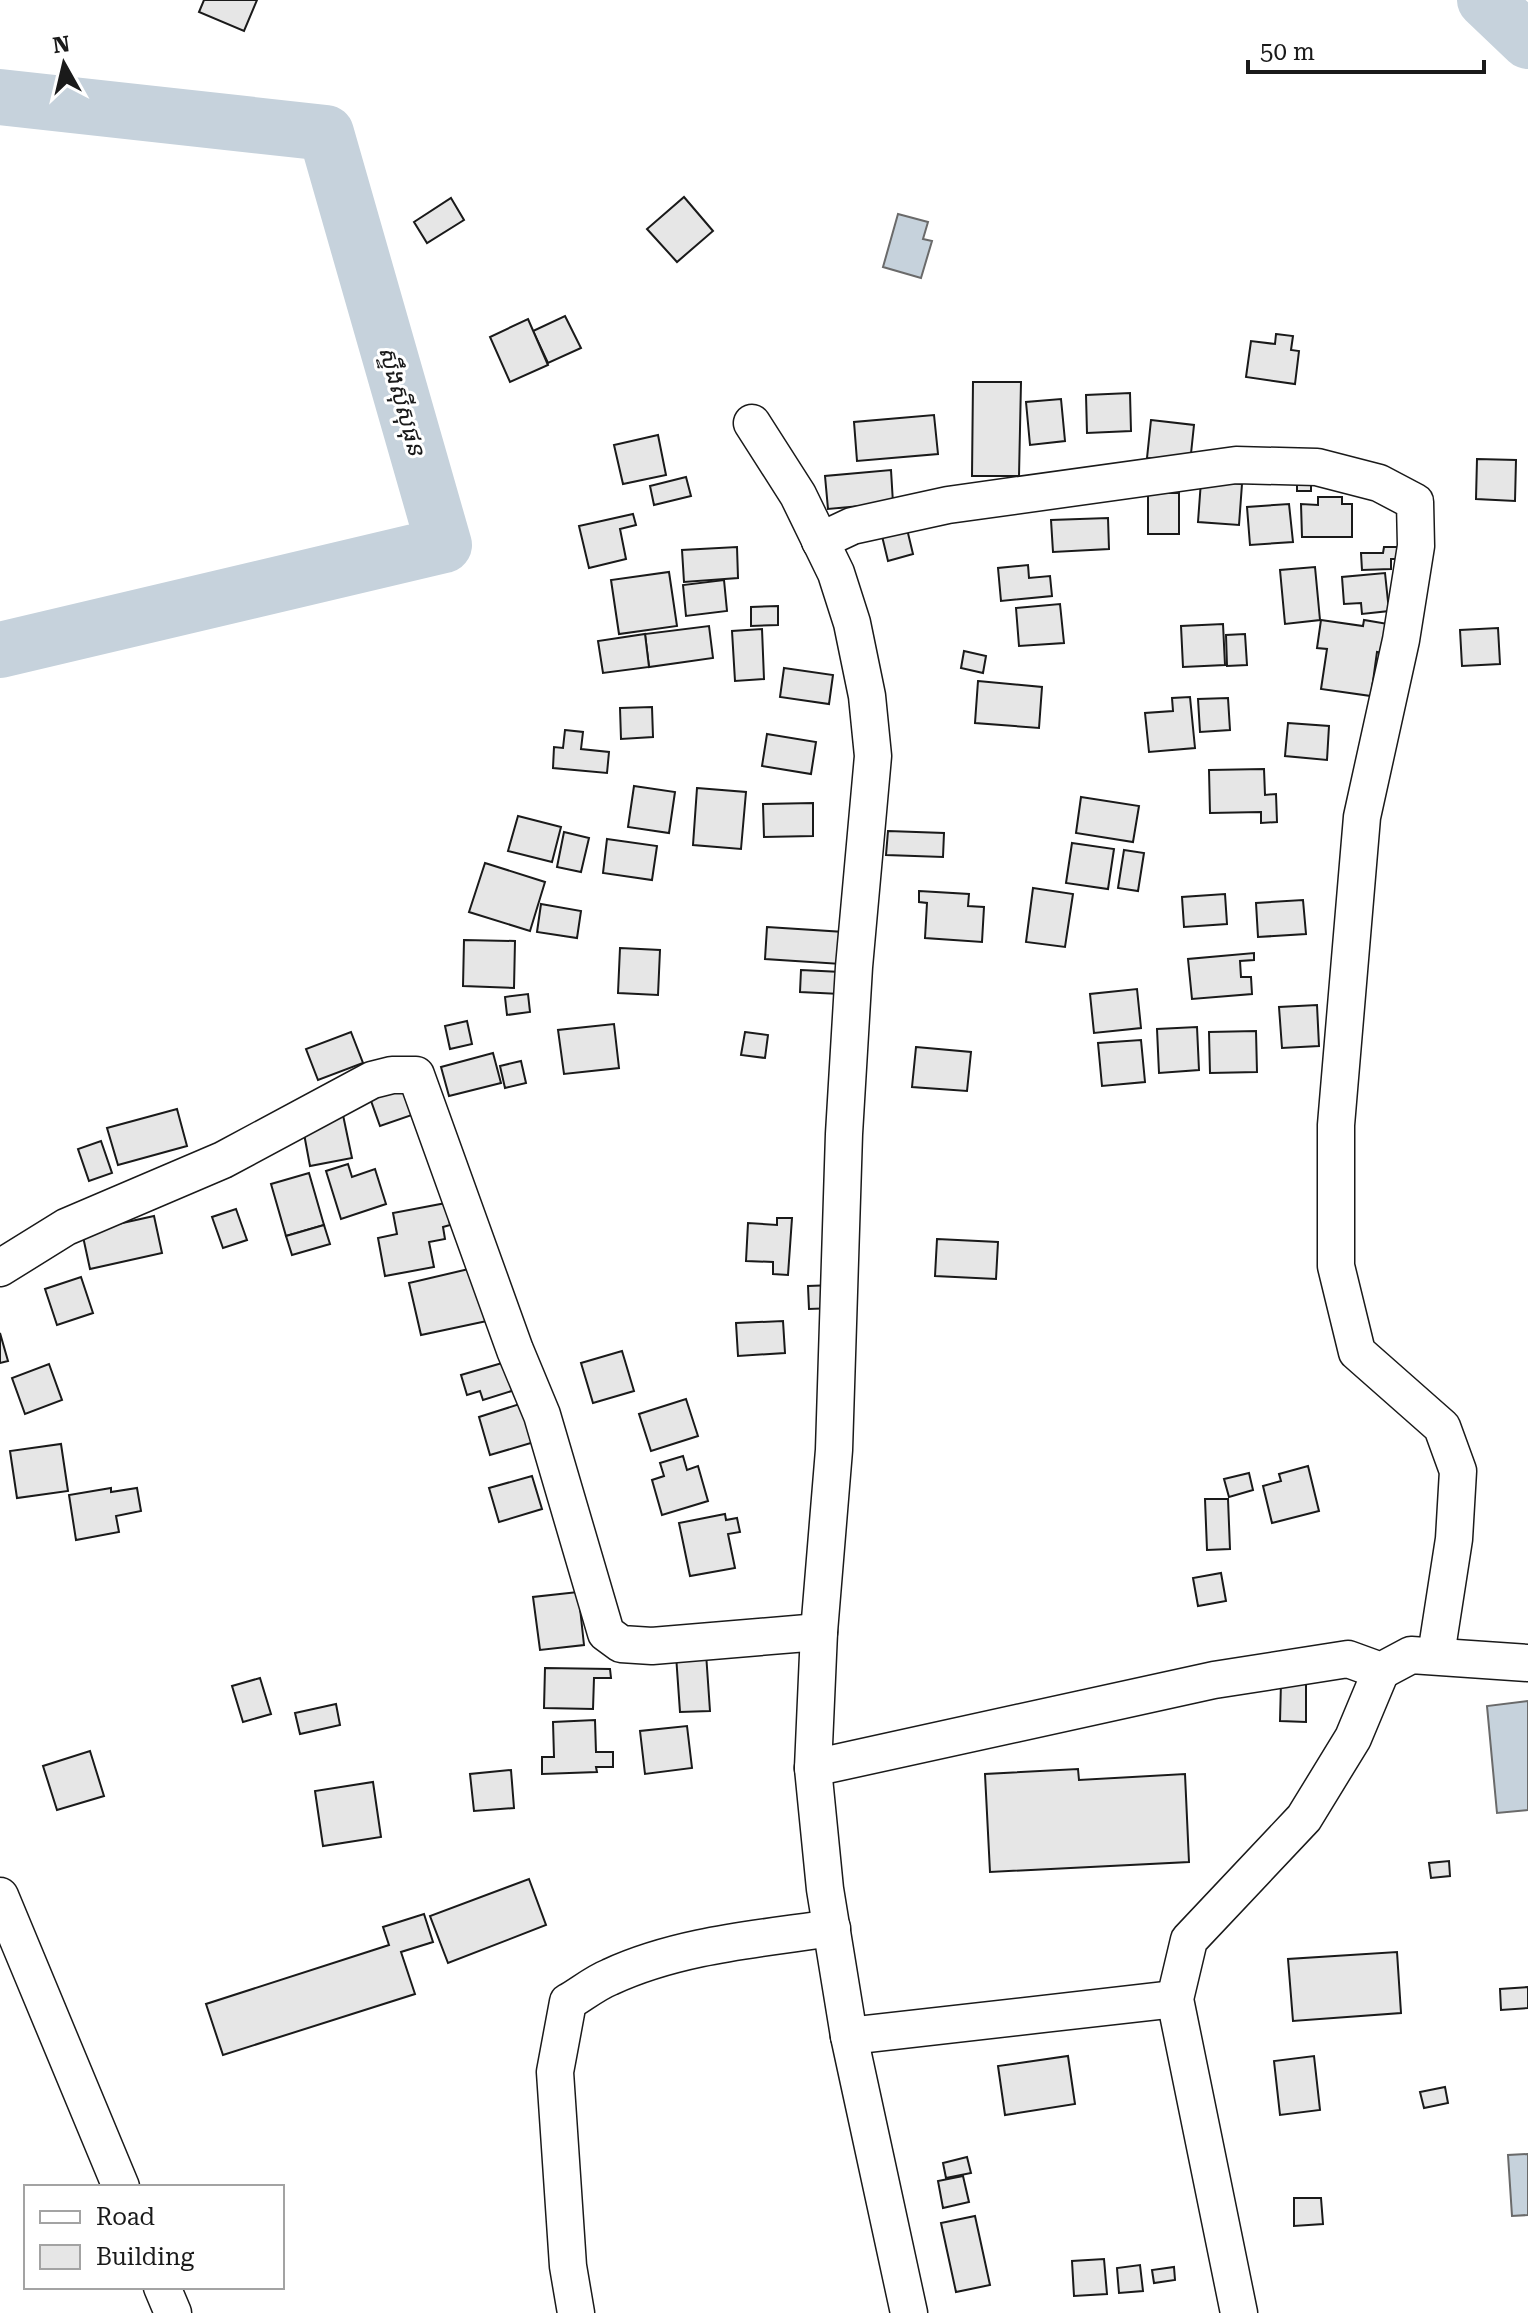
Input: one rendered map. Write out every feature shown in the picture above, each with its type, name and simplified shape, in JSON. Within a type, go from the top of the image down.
[{"type":"street","points":[[752,423],[798,495],[836,573],[852,623],[867,696],[873,756],[854,967],[844,1134],[834,1450],[819,1632],[813,1768],[832,1928],[849,2036],[909,2313]]},
{"type":"street","points":[[820,541],[852,526],[948,505],[1236,465],[1317,467],[1379,483],[1415,502],[1416,546],[1401,640],[1362,817],[1336,1125],[1336,1266],[1357,1352],[1442,1427],[1458,1471],[1454,1539],[1436,1655]]},
{"type":"street","points":[[0,1268],[66,1227],[223,1160],[372,1080],[392,1075],[416,1075],[515,1350],[542,1415],[606,1633],[621,1644],[652,1646],[819,1632]]},
{"type":"street","points":[[1239,2313],[1175,1999],[1189,1940],[1304,1818],[1353,1738],[1381,1671],[1411,1655],[1528,1663]]},
{"type":"street","points":[[813,1768],[1214,1680],[1348,1659],[1381,1671]]},
{"type":"street","points":[[0,1896],[120,2185]]},
{"type":"street","points":[[576,2313],[568,2266],[555,2072],[568,2002],[609,1977],[664,1957],[734,1942],[832,1928]]},
{"type":"street","points":[[849,2036],[1175,1999]]},
{"type":"street","points":[[163,2289],[173,2313]]},
{"type":"shaded area","points":[[898,214],[928,222],[923,239],[932,241],[921,278],[883,267]]},
{"type":"shaded area","points":[[1528,1701],[1528,1810],[1497,1813],[1487,1706]]},
{"type":"shaded area","points":[[1528,2154],[1528,2215],[1512,2216],[1508,2155]]},
{"type":"building","points":[[204,0],[257,0],[244,31],[199,12]]},
{"type":"building","points":[[684,197],[713,231],[677,262],[647,229]]},
{"type":"building","points":[[451,198],[464,220],[427,243],[414,222]]},
{"type":"building","points":[[565,316],[581,348],[548,363],[533,331]]},
{"type":"building","points":[[528,319],[548,365],[510,382],[490,337]]},
{"type":"building","points":[[1276,334],[1293,336],[1291,350],[1299,351],[1295,384],[1246,377],[1251,341],[1275,344]]},
{"type":"building","points":[[973,382],[1021,382],[1019,476],[972,476]]},
{"type":"building","points":[[1130,393],[1131,431],[1087,433],[1086,395]]},
{"type":"building","points":[[1061,399],[1065,441],[1030,445],[1026,402]]},
{"type":"building","points":[[934,415],[938,454],[857,461],[854,422]]},
{"type":"building","points":[[1151,420],[1194,425],[1190,463],[1147,458]]},
{"type":"building","points":[[658,435],[666,475],[623,484],[614,445]]},
{"type":"building","points":[[1477,459],[1516,460],[1515,501],[1476,499]]},
{"type":"building","points":[[891,470],[893,503],[828,509],[825,476]]},
{"type":"building","points":[[686,477],[691,496],[654,505],[650,486]]},
{"type":"building","points":[[1297,478],[1311,478],[1311,491],[1297,491]]},
{"type":"building","points":[[1201,481],[1242,484],[1239,525],[1198,522]]},
{"type":"building","points":[[1148,493],[1179,493],[1179,534],[1148,534]]},
{"type":"building","points":[[1318,497],[1342,497],[1342,504],[1352,504],[1352,537],[1302,537],[1301,504],[1318,505]]},
{"type":"building","points":[[1289,504],[1293,542],[1250,545],[1247,507]]},
{"type":"building","points":[[633,514],[636,525],[620,529],[626,559],[589,568],[579,526]]},
{"type":"building","points":[[1108,518],[1109,549],[1053,552],[1051,520]]},
{"type":"building","points":[[907,529],[913,554],[888,561],[882,536]]},
{"type":"building","points":[[737,547],[738,578],[684,582],[682,550]]},
{"type":"building","points":[[1384,547],[1398,547],[1398,559],[1391,559],[1391,569],[1362,570],[1361,553],[1383,553]]},
{"type":"building","points":[[1028,565],[1029,578],[1050,576],[1052,596],[1001,601],[998,568]]},
{"type":"building","points":[[1315,567],[1320,620],[1285,624],[1280,570]]},
{"type":"building","points":[[669,572],[677,626],[619,634],[611,580]]},
{"type":"building","points":[[1385,573],[1389,611],[1362,614],[1361,603],[1344,604],[1342,577]]},
{"type":"building","points":[[724,580],[727,611],[686,616],[683,585]]},
{"type":"building","points":[[1060,604],[1064,643],[1019,646],[1016,608]]},
{"type":"building","points":[[778,606],[778,625],[751,626],[751,607]]},
{"type":"building","points":[[1321,620],[1363,626],[1364,620],[1388,624],[1383,653],[1377,652],[1371,696],[1321,689],[1327,649],[1317,648]]},
{"type":"building","points":[[1223,624],[1225,665],[1183,667],[1181,626]]},
{"type":"building","points":[[709,626],[713,658],[649,667],[645,634]]},
{"type":"building","points":[[1498,628],[1500,664],[1462,666],[1460,630]]},
{"type":"building","points":[[762,629],[764,679],[735,681],[732,631]]},
{"type":"building","points":[[645,634],[649,667],[603,673],[598,641]]},
{"type":"building","points":[[1245,634],[1247,665],[1227,666],[1226,635]]},
{"type":"building","points":[[964,651],[986,656],[983,673],[961,668]]},
{"type":"building","points":[[784,668],[833,675],[829,704],[780,697]]},
{"type":"building","points":[[978,681],[1042,687],[1039,728],[975,723]]},
{"type":"building","points":[[1190,697],[1195,748],[1149,752],[1145,713],[1173,711],[1172,698]]},
{"type":"building","points":[[1228,698],[1230,730],[1200,732],[1198,699]]},
{"type":"building","points":[[652,707],[653,737],[621,739],[620,708]]},
{"type":"building","points":[[1288,723],[1329,726],[1327,760],[1285,756]]},
{"type":"building","points":[[565,730],[583,732],[581,749],[609,752],[607,773],[553,768],[554,747],[563,748]]},
{"type":"building","points":[[767,734],[816,742],[811,774],[762,766]]},
{"type":"building","points":[[1264,769],[1265,795],[1276,794],[1277,822],[1261,823],[1261,812],[1210,813],[1209,770]]},
{"type":"building","points":[[634,786],[675,792],[669,833],[628,827]]},
{"type":"building","points":[[697,788],[746,792],[741,849],[693,845]]},
{"type":"building","points":[[1081,797],[1139,806],[1133,842],[1076,833]]},
{"type":"building","points":[[813,803],[813,836],[764,837],[763,804]]},
{"type":"building","points":[[518,816],[561,827],[552,862],[508,851]]},
{"type":"building","points":[[888,831],[944,833],[943,857],[886,855]]},
{"type":"building","points":[[564,832],[589,838],[581,872],[557,867]]},
{"type":"building","points":[[607,839],[657,846],[652,880],[603,873]]},
{"type":"building","points":[[1072,843],[1114,849],[1108,889],[1066,883]]},
{"type":"building","points":[[1124,850],[1144,853],[1138,891],[1118,888]]},
{"type":"building","points":[[485,863],[545,882],[530,931],[469,912]]},
{"type":"building","points":[[1033,888],[1073,894],[1065,947],[1026,942]]},
{"type":"building","points":[[919,891],[969,894],[968,906],[984,907],[982,942],[925,938],[927,903],[919,902]]},
{"type":"building","points":[[1225,894],[1227,924],[1184,927],[1182,897]]},
{"type":"building","points":[[1303,900],[1306,934],[1258,937],[1256,903]]},
{"type":"building","points":[[541,904],[581,911],[577,938],[537,932]]},
{"type":"building","points":[[767,927],[844,932],[841,964],[765,959]]},
{"type":"building","points":[[464,940],[515,941],[514,988],[463,986]]},
{"type":"building","points":[[620,948],[660,950],[658,995],[618,993]]},
{"type":"building","points":[[1254,953],[1254,960],[1240,961],[1241,977],[1251,977],[1252,994],[1192,999],[1188,959]]},
{"type":"building","points":[[801,970],[841,972],[840,994],[800,992]]},
{"type":"building","points":[[1137,989],[1141,1028],[1094,1033],[1090,994]]},
{"type":"building","points":[[528,994],[530,1012],[507,1015],[505,997]]},
{"type":"building","points":[[1317,1005],[1319,1046],[1282,1048],[1279,1007]]},
{"type":"building","points":[[467,1021],[472,1044],[450,1049],[445,1026]]},
{"type":"building","points":[[614,1024],[619,1068],[564,1074],[558,1030]]},
{"type":"building","points":[[1197,1027],[1199,1070],[1159,1073],[1157,1029]]},
{"type":"building","points":[[1256,1031],[1257,1072],[1210,1073],[1209,1032]]},
{"type":"building","points":[[351,1032],[363,1063],[318,1080],[306,1049]]},
{"type":"building","points":[[745,1032],[768,1035],[765,1058],[741,1055]]},
{"type":"building","points":[[1141,1040],[1145,1082],[1102,1086],[1098,1043]]},
{"type":"building","points":[[916,1047],[971,1052],[967,1091],[912,1087]]},
{"type":"building","points":[[493,1053],[501,1083],[449,1096],[441,1067]]},
{"type":"building","points":[[521,1061],[526,1083],[505,1088],[500,1066]]},
{"type":"building","points":[[402,1086],[412,1115],[380,1126],[370,1098]]},
{"type":"building","points":[[177,1109],[187,1146],[118,1165],[107,1128]]},
{"type":"building","points":[[343,1115],[352,1158],[310,1166],[302,1123]]},
{"type":"building","points":[[101,1141],[112,1173],[89,1181],[78,1149]]},
{"type":"building","points":[[348,1164],[352,1177],[375,1169],[386,1204],[341,1219],[326,1171]]},
{"type":"building","points":[[309,1173],[324,1225],[286,1236],[271,1184]]},
{"type":"building","points":[[446,1203],[450,1225],[443,1227],[445,1239],[429,1242],[434,1267],[385,1276],[378,1238],[397,1234],[393,1213]]},
{"type":"building","points":[[236,1209],[247,1240],[223,1248],[212,1217]]},
{"type":"building","points":[[154,1216],[162,1253],[90,1269],[82,1232]]},
{"type":"building","points":[[777,1218],[792,1218],[788,1275],[773,1274],[773,1262],[746,1261],[748,1223],[777,1225]]},
{"type":"building","points":[[324,1225],[330,1244],[292,1255],[286,1236]]},
{"type":"building","points":[[937,1239],[998,1242],[996,1279],[935,1276]]},
{"type":"building","points":[[473,1268],[487,1321],[421,1335],[409,1283]]},
{"type":"building","points":[[81,1277],[93,1313],[57,1325],[45,1289]]},
{"type":"building","points":[[834,1285],[835,1308],[809,1309],[808,1286]]},
{"type":"building","points":[[783,1321],[785,1353],[738,1356],[736,1323]]},
{"type":"building","points":[[0,1333],[8,1361],[0,1363]]},
{"type":"building","points":[[622,1351],[634,1391],[593,1403],[581,1363]]},
{"type":"building","points":[[509,1361],[518,1389],[483,1400],[480,1391],[467,1395],[461,1375]]},
{"type":"building","points":[[49,1364],[62,1400],[25,1414],[12,1378]]},
{"type":"building","points":[[686,1399],[698,1436],[651,1451],[639,1414]]},
{"type":"building","points":[[529,1401],[541,1440],[490,1455],[479,1417]]},
{"type":"building","points":[[61,1444],[68,1491],[17,1498],[10,1451]]},
{"type":"building","points":[[683,1456],[687,1470],[698,1466],[708,1501],[662,1515],[652,1480],[664,1476],[660,1463]]},
{"type":"building","points":[[1308,1466],[1319,1511],[1272,1523],[1263,1486],[1281,1481],[1279,1474]]},
{"type":"building","points":[[1249,1473],[1253,1490],[1229,1497],[1224,1479]]},
{"type":"building","points":[[532,1476],[542,1509],[499,1522],[489,1488]]},
{"type":"building","points":[[111,1488],[111,1492],[137,1488],[141,1511],[116,1516],[119,1532],[76,1540],[69,1495]]},
{"type":"building","points":[[1205,1499],[1228,1499],[1230,1549],[1207,1550]]},
{"type":"building","points":[[725,1514],[726,1520],[737,1518],[740,1532],[728,1534],[735,1568],[690,1576],[679,1523]]},
{"type":"building","points":[[1221,1573],[1226,1601],[1198,1606],[1193,1578]]},
{"type":"building","points":[[578,1592],[594,1607],[580,1608],[584,1645],[540,1650],[533,1597]]},
{"type":"building","points":[[706,1653],[710,1711],[680,1712],[676,1655]]},
{"type":"building","points":[[545,1668],[610,1669],[611,1678],[594,1678],[593,1709],[544,1708]]},
{"type":"building","points":[[260,1678],[271,1714],[243,1722],[232,1686]]},
{"type":"building","points":[[1281,1682],[1306,1684],[1306,1722],[1280,1721]]},
{"type":"building","points":[[336,1704],[340,1725],[300,1734],[295,1713]]},
{"type":"building","points":[[595,1720],[596,1752],[613,1752],[613,1767],[596,1767],[597,1772],[542,1774],[542,1757],[554,1757],[553,1722]]},
{"type":"building","points":[[687,1726],[692,1768],[645,1774],[640,1731]]},
{"type":"building","points":[[90,1751],[104,1796],[57,1810],[43,1766]]},
{"type":"building","points":[[1078,1769],[1079,1780],[1185,1774],[1189,1862],[990,1872],[985,1774]]},
{"type":"building","points":[[511,1770],[514,1808],[474,1811],[470,1774]]},
{"type":"building","points":[[373,1782],[381,1837],[323,1846],[315,1791]]},
{"type":"building","points":[[1449,1861],[1450,1876],[1431,1878],[1429,1863]]},
{"type":"building","points":[[529,1879],[546,1925],[448,1963],[430,1916]]},
{"type":"building","points":[[424,1914],[433,1942],[401,1952],[415,1994],[223,2055],[206,2004],[389,1945],[383,1927]]},
{"type":"building","points":[[1397,1952],[1401,2013],[1293,2021],[1288,1959]]},
{"type":"building","points":[[1528,1987],[1528,2008],[1501,2010],[1500,1989]]},
{"type":"building","points":[[1068,2056],[1075,2104],[1005,2115],[998,2066]]},
{"type":"building","points":[[1314,2056],[1320,2110],[1280,2115],[1274,2061]]},
{"type":"building","points":[[1445,2087],[1448,2103],[1424,2108],[1420,2092]]},
{"type":"building","points":[[967,2157],[971,2173],[946,2178],[943,2163]]},
{"type":"building","points":[[963,2176],[969,2202],[943,2208],[938,2181]]},
{"type":"building","points":[[1294,2198],[1321,2198],[1323,2224],[1294,2226]]},
{"type":"building","points":[[975,2216],[990,2285],[956,2292],[941,2223]]},
{"type":"building","points":[[1104,2259],[1107,2294],[1074,2296],[1072,2261]]},
{"type":"building","points":[[1140,2265],[1143,2291],[1119,2293],[1117,2268]]},
{"type":"building","points":[[1174,2267],[1175,2280],[1154,2283],[1152,2270]]},
{"type":"waterway","name":"ស្ទឹងស៊ីសុផុន","points":[[1485,0],[1528,41]]},
{"type":"waterway","name":"ស្ទឹងស៊ីសុផុន","points":[[0,97],[326,133],[444,545],[0,650]]}]
